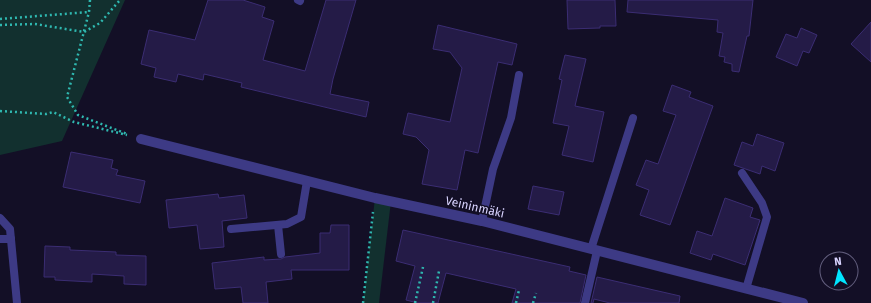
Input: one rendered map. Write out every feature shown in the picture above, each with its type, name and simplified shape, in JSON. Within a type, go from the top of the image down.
[{"type":"street","name":"Veininmäki","points":[[141,139],[375,198],[482,221],[803,303]]},
{"type":"lane","points":[[482,221],[493,169],[511,118],[519,75]]},
{"type":"lane","points":[[585,303],[594,250],[633,118]]},
{"type":"lane","points":[[742,173],[762,202],[767,217],[746,289]]},
{"type":"lane","points":[[231,229],[287,224],[301,217],[307,181]]},
{"type":"lane","points":[[0,218],[10,229],[17,303]]},
{"type":"lane","points":[[278,225],[282,254]]},
{"type":"lane","points":[[0,240],[11,239]]},
{"type":"path","points":[[90,0],[89,12],[67,97],[78,116],[141,139]]},
{"type":"path","points":[[0,24],[34,24],[84,32],[100,23],[120,0]]},
{"type":"path","points":[[0,20],[89,12]]},
{"type":"path","points":[[0,111],[46,114],[53,112],[74,122],[141,139]]},
{"type":"path","points":[[363,303],[375,198]]},
{"type":"path","points":[[415,303],[423,267]]},
{"type":"path","points":[[433,303],[439,271]]},
{"type":"path","points":[[516,303],[519,290]]},
{"type":"path","points":[[533,303],[536,293]]},
{"type":"green space","points":[[0,0],[125,0],[62,141],[0,155]]},
{"type":"green space","points":[[375,198],[391,201],[379,303],[363,303]]},
{"type":"building","points":[[208,0],[243,0],[265,7],[262,17],[274,21],[263,60],[305,71],[326,0],[356,0],[330,94],[369,102],[366,117],[241,87],[242,83],[204,74],[203,80],[178,74],[176,82],[154,77],[156,68],[141,64],[149,30],[195,40]]},
{"type":"building","points":[[567,0],[615,0],[616,26],[568,29]]},
{"type":"building","points":[[628,0],[753,0],[749,36],[747,36],[739,72],[732,71],[732,64],[724,62],[725,57],[719,56],[723,33],[717,32],[718,20],[627,12]]},
{"type":"building","points":[[871,22],[871,62],[851,44]]},
{"type":"building","points":[[438,25],[517,44],[512,65],[498,62],[478,153],[465,150],[457,190],[422,184],[429,150],[416,137],[403,134],[408,113],[450,122],[462,68],[450,52],[433,49]]},
{"type":"building","points":[[801,28],[817,35],[809,53],[803,51],[797,66],[776,57],[786,34],[797,38]]},
{"type":"building","points":[[565,55],[586,59],[575,106],[604,112],[593,162],[562,155],[569,126],[553,123],[562,80],[559,79]]},
{"type":"building","points":[[672,85],[691,92],[689,97],[713,106],[670,225],[640,215],[649,190],[636,185],[646,160],[658,164],[676,115],[663,111]]},
{"type":"building","points":[[757,134],[784,143],[775,171],[762,166],[760,174],[734,165],[742,142],[753,146]]},
{"type":"building","points":[[71,152],[113,160],[111,168],[118,170],[116,175],[145,181],[140,203],[63,187]]},
{"type":"building","points":[[533,186],[564,192],[559,215],[528,209]]},
{"type":"building","points":[[218,194],[219,198],[244,195],[247,218],[222,221],[224,247],[200,249],[197,225],[169,228],[166,200]]},
{"type":"building","points":[[725,198],[753,208],[750,217],[760,220],[745,265],[713,254],[711,260],[690,253],[697,231],[712,236]]},
{"type":"building","points":[[331,225],[349,225],[349,270],[291,270],[292,279],[266,282],[268,303],[243,303],[241,287],[215,289],[212,263],[264,257],[264,260],[281,259],[285,257],[320,253],[320,233],[330,233]]},
{"type":"building","points":[[403,230],[570,267],[569,271],[586,275],[580,303],[512,303],[516,289],[446,273],[438,303],[418,303],[406,300],[415,266],[396,261]]},
{"type":"building","points":[[45,246],[70,247],[70,250],[116,252],[116,255],[146,256],[146,285],[124,284],[124,276],[92,274],[92,282],[55,280],[55,277],[44,277]]},
{"type":"building","points":[[597,277],[680,296],[679,303],[610,303],[594,299],[593,303],[591,303]]}]
